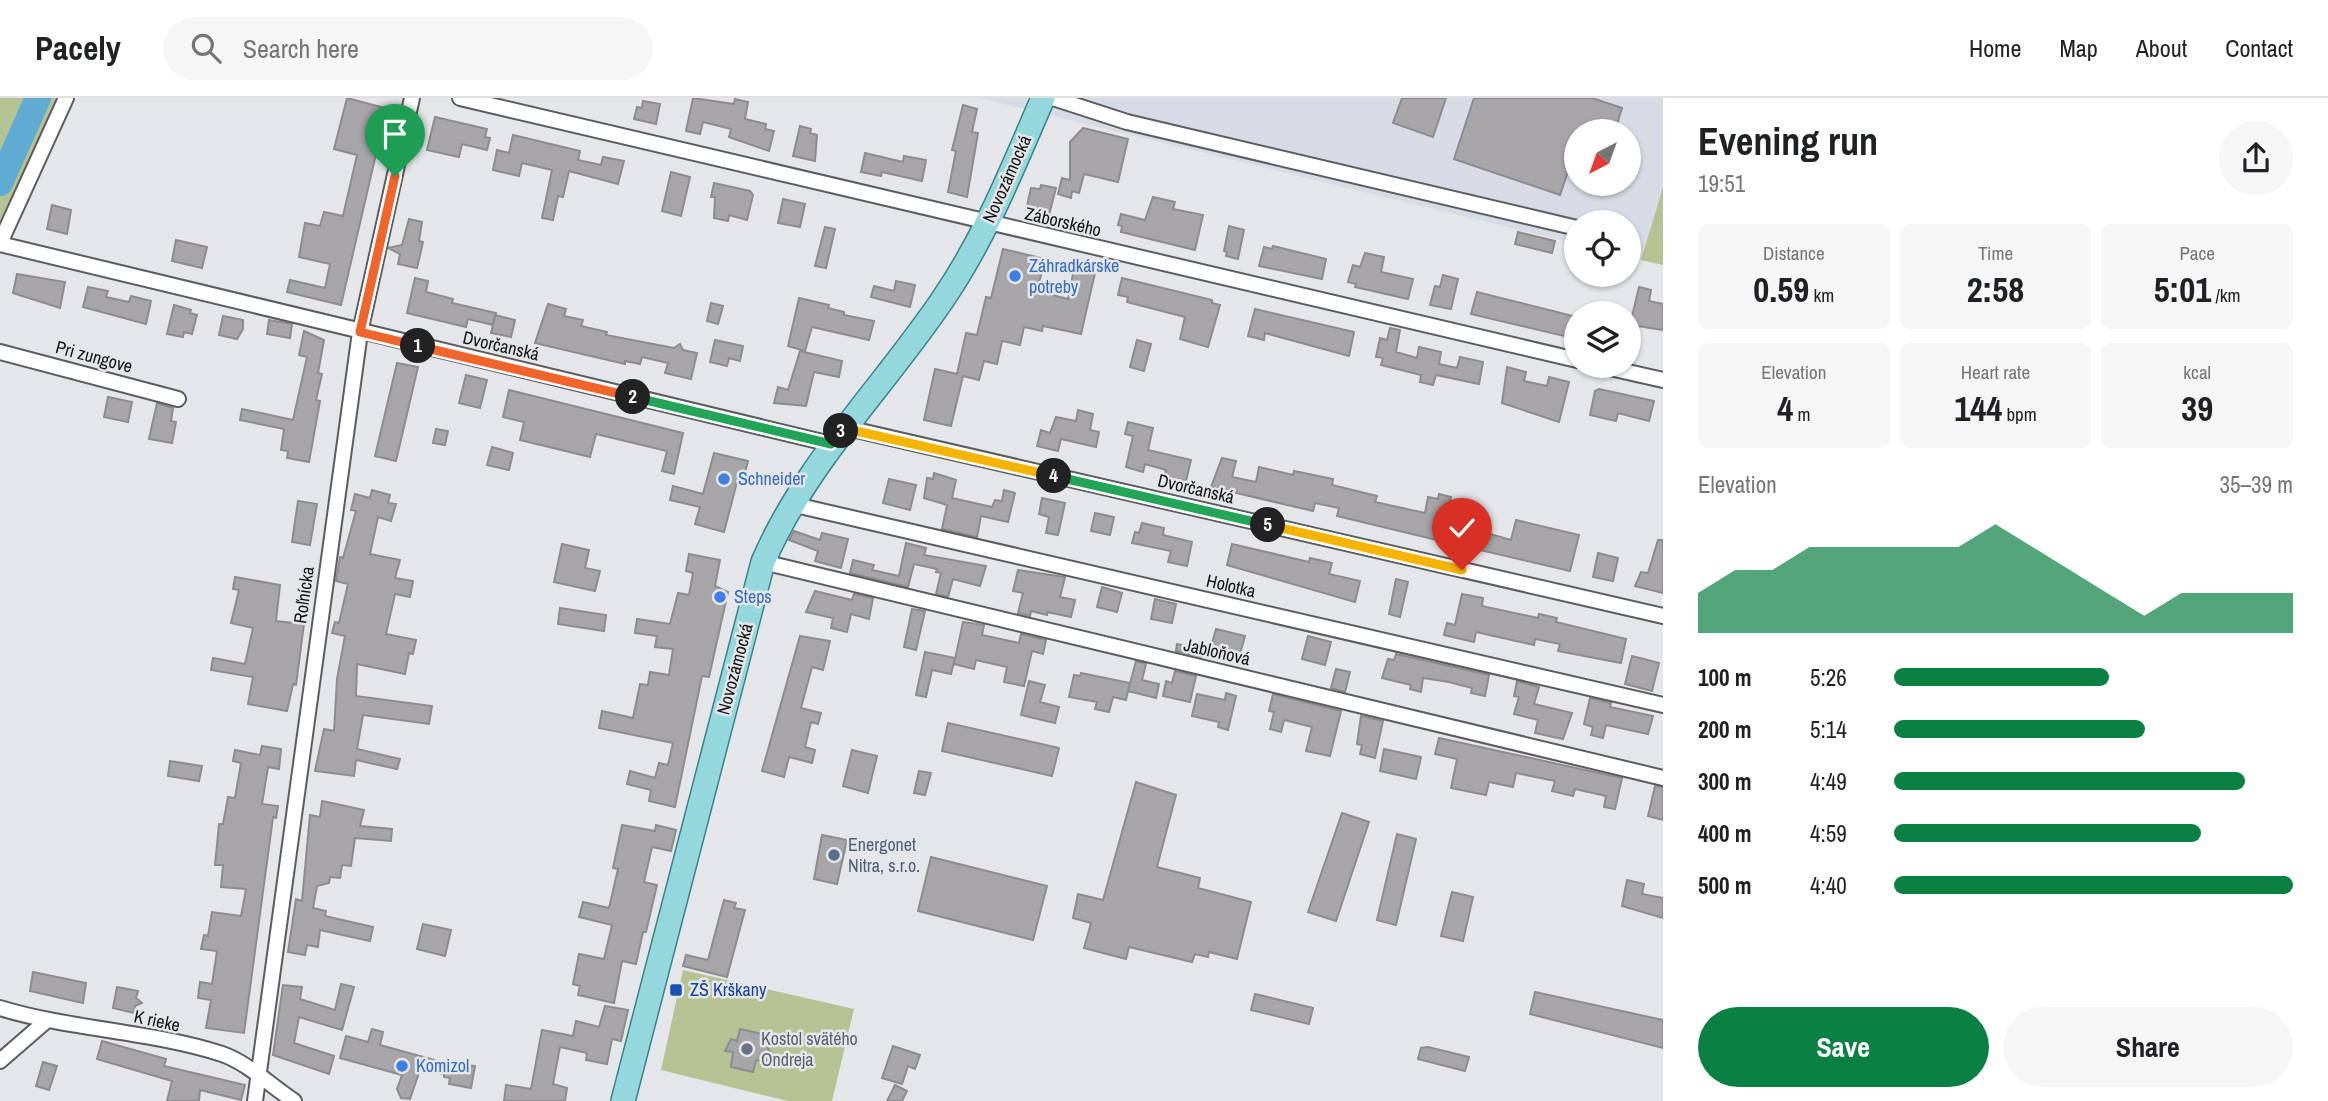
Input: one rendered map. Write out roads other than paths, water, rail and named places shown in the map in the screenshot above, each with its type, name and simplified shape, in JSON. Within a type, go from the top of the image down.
[{"type":"main road","name":"Novozámocká","points":[[623,1101],[763,562],[791,504],[837,436],[944,298],[988,224],[1043,98]]},
{"type":"street","points":[[0,243],[66,98]]},
{"type":"street","name":"Roľnícka","points":[[255,1101],[360,332],[412,98]]},
{"type":"street","name":"Záborského","points":[[460,98],[1564,357]]},
{"type":"street","points":[[1053,98],[1127,121],[1564,225]]},
{"type":"street","name":"Dvorčanská","points":[[0,243],[360,332],[1663,616]]},
{"type":"street","name":"Pri zungove","points":[[0,352],[178,399]]},
{"type":"street","points":[[1641,375],[1663,380]]},
{"type":"street","name":"Holotka","points":[[791,504],[1663,705]]},
{"type":"street","name":"Jabloňová","points":[[763,562],[1663,778]]},
{"type":"street","name":"K rieke","points":[[0,1008],[45,1022],[120,1032],[223,1054],[294,1101]]},
{"type":"street","points":[[0,1062],[45,1022]]},
{"type":"waterway","points":[[0,183],[38,98]]},
{"type":"place","name":"Záhradkárske potreby","points":[[1015,276]]},
{"type":"place","name":"Schneider","points":[[724,479]]},
{"type":"place","name":"Steps","points":[[720,597]]},
{"type":"place","name":"Energonet Nitra, s.r.o.","points":[[834,855]]},
{"type":"place","name":"ZŠ Krškany","points":[[676,990]]},
{"type":"place","name":"Kostol svätého Ondreja","points":[[747,1049]]},
{"type":"place","name":"Komizol","points":[[402,1066]]}]
